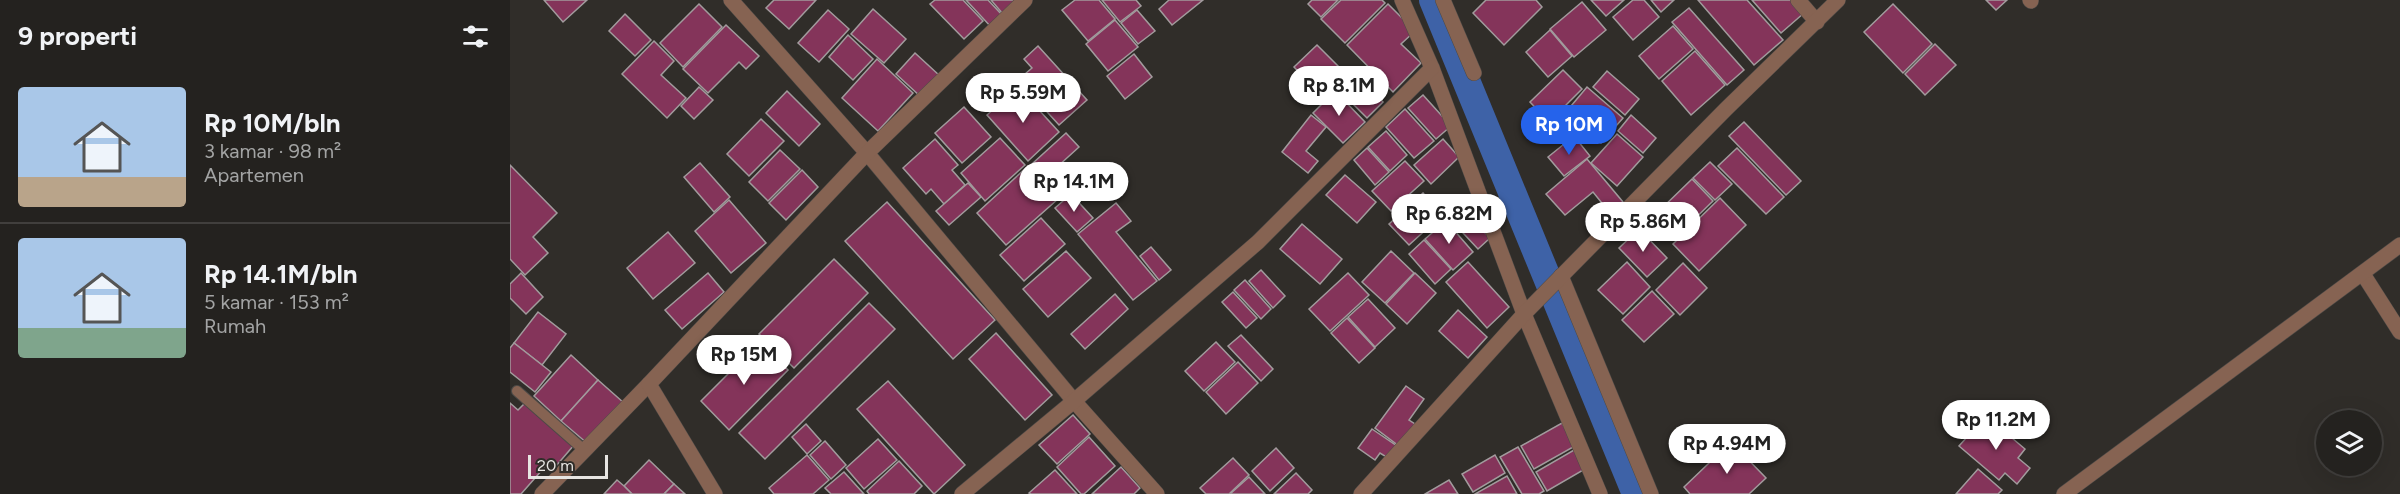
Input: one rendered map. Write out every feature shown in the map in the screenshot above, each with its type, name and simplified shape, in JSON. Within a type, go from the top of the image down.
[{"type":"street","points":[[731,0],[867,153],[1074,401],[1157,494]]},
{"type":"street","points":[[542,494],[867,153],[1025,0]]},
{"type":"street","points":[[1402,0],[1432,68],[1600,494]]},
{"type":"street","points":[[1443,0],[1474,73]]},
{"type":"street","points":[[1798,0],[1817,22]]},
{"type":"street","points":[[1361,494],[1527,311],[1726,109],[1838,0]]},
{"type":"street","points":[[962,494],[1258,242],[1432,68]]},
{"type":"street","points":[[2064,494],[2400,245]]},
{"type":"street","points":[[2363,274],[2400,332]]},
{"type":"street","points":[[1559,278],[1651,494]]},
{"type":"street","points":[[648,384],[716,494]]},
{"type":"lane","points":[[517,390],[584,450]]},
{"type":"building","points":[[544,0],[587,0],[563,22]]},
{"type":"building","points":[[774,0],[816,0],[789,29],[766,8]]},
{"type":"building","points":[[935,0],[963,0],[983,21],[964,39],[930,4]]},
{"type":"building","points":[[966,0],[988,0],[1004,17],[992,28]]},
{"type":"building","points":[[991,0],[1018,0],[1003,14]]},
{"type":"building","points":[[1075,0],[1099,0],[1115,19],[1088,41],[1062,10]]},
{"type":"building","points":[[1102,0],[1136,0],[1141,6],[1120,22]]},
{"type":"building","points":[[1169,0],[1203,0],[1172,25],[1159,9]]},
{"type":"building","points":[[1312,0],[1338,0],[1321,17],[1308,4]]},
{"type":"building","points":[[1341,0],[1382,0],[1385,3],[1345,43],[1321,19]]},
{"type":"building","points":[[1486,0],[1536,0],[1542,7],[1504,45],[1473,13]]},
{"type":"building","points":[[1591,0],[1624,0],[1606,16]]},
{"type":"building","points":[[1633,0],[1644,0],[1659,17],[1633,40],[1613,17]]},
{"type":"building","points":[[1651,0],[1674,0],[1661,12]]},
{"type":"building","points":[[1698,0],[1747,0],[1783,40],[1754,65]]},
{"type":"building","points":[[1752,0],[1793,0],[1804,13],[1781,33]]},
{"type":"building","points":[[1986,0],[2007,0],[1996,10]]},
{"type":"building","points":[[1582,2],[1606,30],[1574,57],[1550,29]]},
{"type":"building","points":[[699,4],[722,27],[683,67],[660,43]]},
{"type":"building","points":[[1388,4],[1415,31],[1401,44],[1421,63],[1393,92],[1347,45]]},
{"type":"building","points":[[1893,4],[1932,44],[1903,73],[1864,32]]},
{"type":"building","points":[[1689,8],[1744,70],[1727,85],[1672,22]]},
{"type":"building","points":[[873,9],[906,39],[884,63],[851,34]]},
{"type":"building","points":[[828,10],[849,29],[819,62],[798,43]]},
{"type":"building","points":[[1137,10],[1155,31],[1138,44],[1121,23]]},
{"type":"building","points":[[625,14],[651,40],[635,56],[609,31]]},
{"type":"building","points":[[1115,20],[1138,47],[1108,71],[1086,44]]},
{"type":"building","points":[[726,25],[759,56],[746,69],[739,62],[708,93],[683,69]]},
{"type":"building","points":[[1673,26],[1693,49],[1659,79],[1639,56]]},
{"type":"building","points":[[1550,30],[1572,56],[1548,77],[1526,52]]},
{"type":"building","points":[[848,35],[873,59],[853,80],[829,57]]},
{"type":"building","points":[[654,41],[674,61],[661,75],[686,98],[667,118],[622,74]]},
{"type":"building","points":[[1935,44],[1956,65],[1925,95],[1905,74]]},
{"type":"building","points":[[1317,45],[1346,74],[1323,97],[1294,67]]},
{"type":"building","points":[[1038,46],[1087,100],[1059,125],[1018,80],[1032,68],[1024,59]]},
{"type":"building","points":[[1695,51],[1725,85],[1691,115],[1662,81]]},
{"type":"building","points":[[915,53],[940,76],[921,97],[896,74]]},
{"type":"building","points":[[1134,54],[1152,77],[1125,99],[1107,76]]},
{"type":"building","points":[[877,59],[913,93],[878,131],[842,98]]},
{"type":"building","points":[[1563,70],[1582,89],[1549,122],[1530,102]]},
{"type":"building","points":[[1607,71],[1639,99],[1625,115],[1593,87]]},
{"type":"building","points":[[1354,72],[1383,102],[1367,118],[1337,88]]},
{"type":"building","points":[[699,87],[713,100],[694,119],[681,106]]},
{"type":"building","points":[[1018,87],[1059,132],[1028,161],[987,115]]},
{"type":"building","points":[[1587,87],[1623,118],[1601,143],[1566,112]]},
{"type":"building","points":[[787,91],[820,124],[799,146],[766,113]]},
{"type":"building","points":[[1335,91],[1365,122],[1343,143],[1313,113]]},
{"type":"building","points":[[1423,95],[1451,126],[1436,139],[1408,108]]},
{"type":"building","points":[[964,107],[991,137],[962,163],[935,133]]},
{"type":"building","points":[[1405,109],[1434,141],[1414,158],[1386,127]]},
{"type":"building","points":[[1311,115],[1326,127],[1306,151],[1318,161],[1308,173],[1282,152]]},
{"type":"building","points":[[1631,115],[1656,138],[1643,153],[1618,131]]},
{"type":"building","points":[[761,119],[784,141],[749,176],[727,154]]},
{"type":"building","points":[[1744,122],[1801,181],[1786,195],[1729,136]]},
{"type":"building","points":[[1386,131],[1407,155],[1390,171],[1368,147]]},
{"type":"building","points":[[1066,133],[1079,147],[1046,177],[1033,163]]},
{"type":"building","points":[[1617,134],[1643,157],[1617,186],[1591,163]]},
{"type":"building","points":[[1574,136],[1590,156],[1564,176],[1548,157]]},
{"type":"building","points":[[1000,138],[1025,165],[985,201],[961,173]]},
{"type":"building","points":[[935,139],[958,165],[952,170],[965,185],[944,204],[931,189],[926,194],[903,168]]},
{"type":"building","points":[[1443,139],[1459,157],[1431,184],[1414,165]]},
{"type":"building","points":[[1367,148],[1389,172],[1375,185],[1354,160]]},
{"type":"building","points":[[1737,148],[1784,197],[1766,214],[1718,166]]},
{"type":"building","points":[[780,150],[800,169],[768,201],[749,182]]},
{"type":"building","points":[[1587,159],[1623,202],[1610,213],[1593,192],[1565,215],[1546,194]]},
{"type":"building","points":[[1405,161],[1424,181],[1391,211],[1372,191]]},
{"type":"building","points":[[1710,162],[1732,184],[1715,200],[1693,178]]},
{"type":"building","points":[[700,163],[730,197],[714,212],[684,177]]},
{"type":"building","points":[[510,165],[557,213],[533,237],[548,253],[525,275],[510,259]]},
{"type":"building","points":[[1028,166],[1058,199],[1006,245],[977,213]]},
{"type":"building","points":[[802,170],[818,187],[786,220],[769,203]]},
{"type":"building","points":[[1345,175],[1376,202],[1357,223],[1326,195]]},
{"type":"building","points":[[1692,179],[1713,201],[1678,235],[1657,213]]},
{"type":"building","points":[[968,183],[981,197],[949,225],[936,211]]},
{"type":"building","points":[[1423,193],[1442,215],[1409,245],[1389,224]]},
{"type":"building","points":[[1071,194],[1093,218],[1077,232],[1055,208]]},
{"type":"building","points":[[1720,198],[1746,225],[1699,271],[1673,244]]},
{"type":"building","points":[[729,200],[766,243],[731,273],[695,231]]},
{"type":"building","points":[[887,202],[995,320],[953,359],[845,241]]},
{"type":"building","points":[[1116,203],[1131,221],[1116,232],[1157,281],[1133,300],[1078,234]]},
{"type":"building","points":[[1462,208],[1490,238],[1478,249],[1450,219]]},
{"type":"building","points":[[1041,218],[1065,244],[1024,281],[1000,255]]},
{"type":"building","points":[[1446,221],[1473,252],[1453,270],[1425,239]]},
{"type":"building","points":[[1302,224],[1342,259],[1320,284],[1280,249]]},
{"type":"building","points":[[1639,229],[1667,258],[1647,277],[1619,248]]},
{"type":"building","points":[[668,232],[695,263],[653,299],[627,268]]},
{"type":"building","points":[[1424,240],[1451,269],[1435,284],[1409,254]]},
{"type":"building","points":[[1151,247],[1171,270],[1159,280],[1140,256]]},
{"type":"building","points":[[1066,251],[1091,278],[1048,317],[1023,289]]},
{"type":"building","points":[[1391,251],[1414,273],[1385,303],[1362,282]]},
{"type":"building","points":[[834,259],[868,293],[794,368],[759,334]]},
{"type":"building","points":[[1468,262],[1509,307],[1487,328],[1446,282]]},
{"type":"building","points":[[1627,262],[1650,287],[1623,314],[1598,290]]},
{"type":"building","points":[[1683,263],[1707,288],[1680,315],[1656,290]]},
{"type":"building","points":[[1261,270],[1285,296],[1273,308],[1249,281]]},
{"type":"building","points":[[521,273],[543,297],[526,314],[510,298],[510,284]]},
{"type":"building","points":[[708,273],[724,292],[682,329],[665,310]]},
{"type":"building","points":[[1348,273],[1369,295],[1330,331],[1309,309]]},
{"type":"building","points":[[1415,273],[1436,293],[1407,324],[1386,304]]},
{"type":"building","points":[[1245,280],[1271,309],[1261,319],[1234,290]]},
{"type":"building","points":[[1652,291],[1674,314],[1644,342],[1622,320]]},
{"type":"building","points":[[1233,292],[1257,318],[1246,328],[1222,302]]},
{"type":"building","points":[[1115,294],[1128,309],[1085,349],[1071,334]]},
{"type":"building","points":[[1368,299],[1395,328],[1375,347],[1348,317]]},
{"type":"building","points":[[869,303],[895,329],[765,459],[739,433]]},
{"type":"building","points":[[1458,310],[1487,337],[1468,358],[1439,331]]},
{"type":"building","points":[[538,312],[566,334],[542,365],[514,343]]},
{"type":"building","points":[[1347,318],[1375,348],[1359,363],[1331,333]]},
{"type":"building","points":[[996,333],[1052,395],[1025,420],[969,359]]},
{"type":"building","points":[[1241,335],[1273,369],[1261,381],[1228,346]]},
{"type":"building","points":[[760,342],[788,370],[729,430],[701,401]]},
{"type":"building","points":[[1216,342],[1235,362],[1204,391],[1185,371]]},
{"type":"building","points":[[514,343],[551,372],[535,392],[510,372],[510,348]]},
{"type":"building","points":[[571,355],[598,380],[561,421],[534,396]]},
{"type":"building","points":[[1238,362],[1258,383],[1226,414],[1206,392]]},
{"type":"building","points":[[598,380],[624,403],[588,444],[561,421]]},
{"type":"building","points":[[888,381],[965,465],[934,494],[857,409]]},
{"type":"building","points":[[1406,386],[1424,399],[1409,420],[1415,424],[1399,446],[1375,428]]},
{"type":"building","points":[[510,403],[518,410],[525,403],[574,445],[556,466],[550,461],[521,494],[510,494]]},
{"type":"building","points":[[1073,415],[1090,434],[1057,464],[1039,445]]},
{"type":"building","points":[[1986,416],[2025,449],[2018,458],[2030,468],[2017,484],[2005,473],[1999,480],[1959,446]]},
{"type":"building","points":[[1562,423],[1575,446],[1534,469],[1521,446]]},
{"type":"building","points":[[806,424],[821,441],[807,454],[792,437]]},
{"type":"building","points":[[1372,429],[1397,446],[1388,458],[1380,453],[1375,460],[1358,448]]},
{"type":"building","points":[[1089,437],[1115,466],[1084,494],[1081,494],[1057,467]]},
{"type":"building","points":[[878,439],[897,460],[864,489],[846,468]]},
{"type":"building","points":[[825,441],[846,465],[831,479],[810,455]]},
{"type":"building","points":[[1731,442],[1766,478],[1749,494],[1690,494],[1684,487]]},
{"type":"building","points":[[1518,447],[1544,491],[1539,494],[1522,494],[1500,457]]},
{"type":"building","points":[[1276,448],[1294,468],[1270,491],[1252,471]]},
{"type":"building","points":[[1574,450],[1585,469],[1547,491],[1536,472]]},
{"type":"building","points":[[807,455],[829,480],[813,494],[774,494],[769,488]]},
{"type":"building","points":[[1495,455],[1505,473],[1473,492],[1462,474]]},
{"type":"building","points":[[1233,458],[1249,475],[1229,494],[1206,494],[1200,488]]},
{"type":"building","points":[[649,460],[674,484],[664,494],[632,494],[624,486]]},
{"type":"building","points":[[899,461],[922,486],[914,494],[869,494],[867,491]]},
{"type":"building","points":[[1121,467],[1140,488],[1134,494],[1092,494]]},
{"type":"building","points":[[1978,469],[2002,490],[1998,494],[1956,494]]},
{"type":"building","points":[[1055,470],[1077,494],[1029,493]]},
{"type":"building","points":[[844,472],[864,494],[831,494],[825,488]]},
{"type":"building","points":[[1296,473],[1312,490],[1308,494],[1274,494]]},
{"type":"building","points":[[1507,476],[1517,494],[1475,494]]},
{"type":"building","points":[[1249,477],[1265,494],[1230,494]]},
{"type":"building","points":[[617,480],[624,486],[632,494],[604,494]]},
{"type":"building","points":[[1449,480],[1458,494],[1425,494]]},
{"type":"building","points":[[674,484],[685,494],[664,494]]},
{"type":"waterway","points":[[1433,0],[1636,494]]}]
